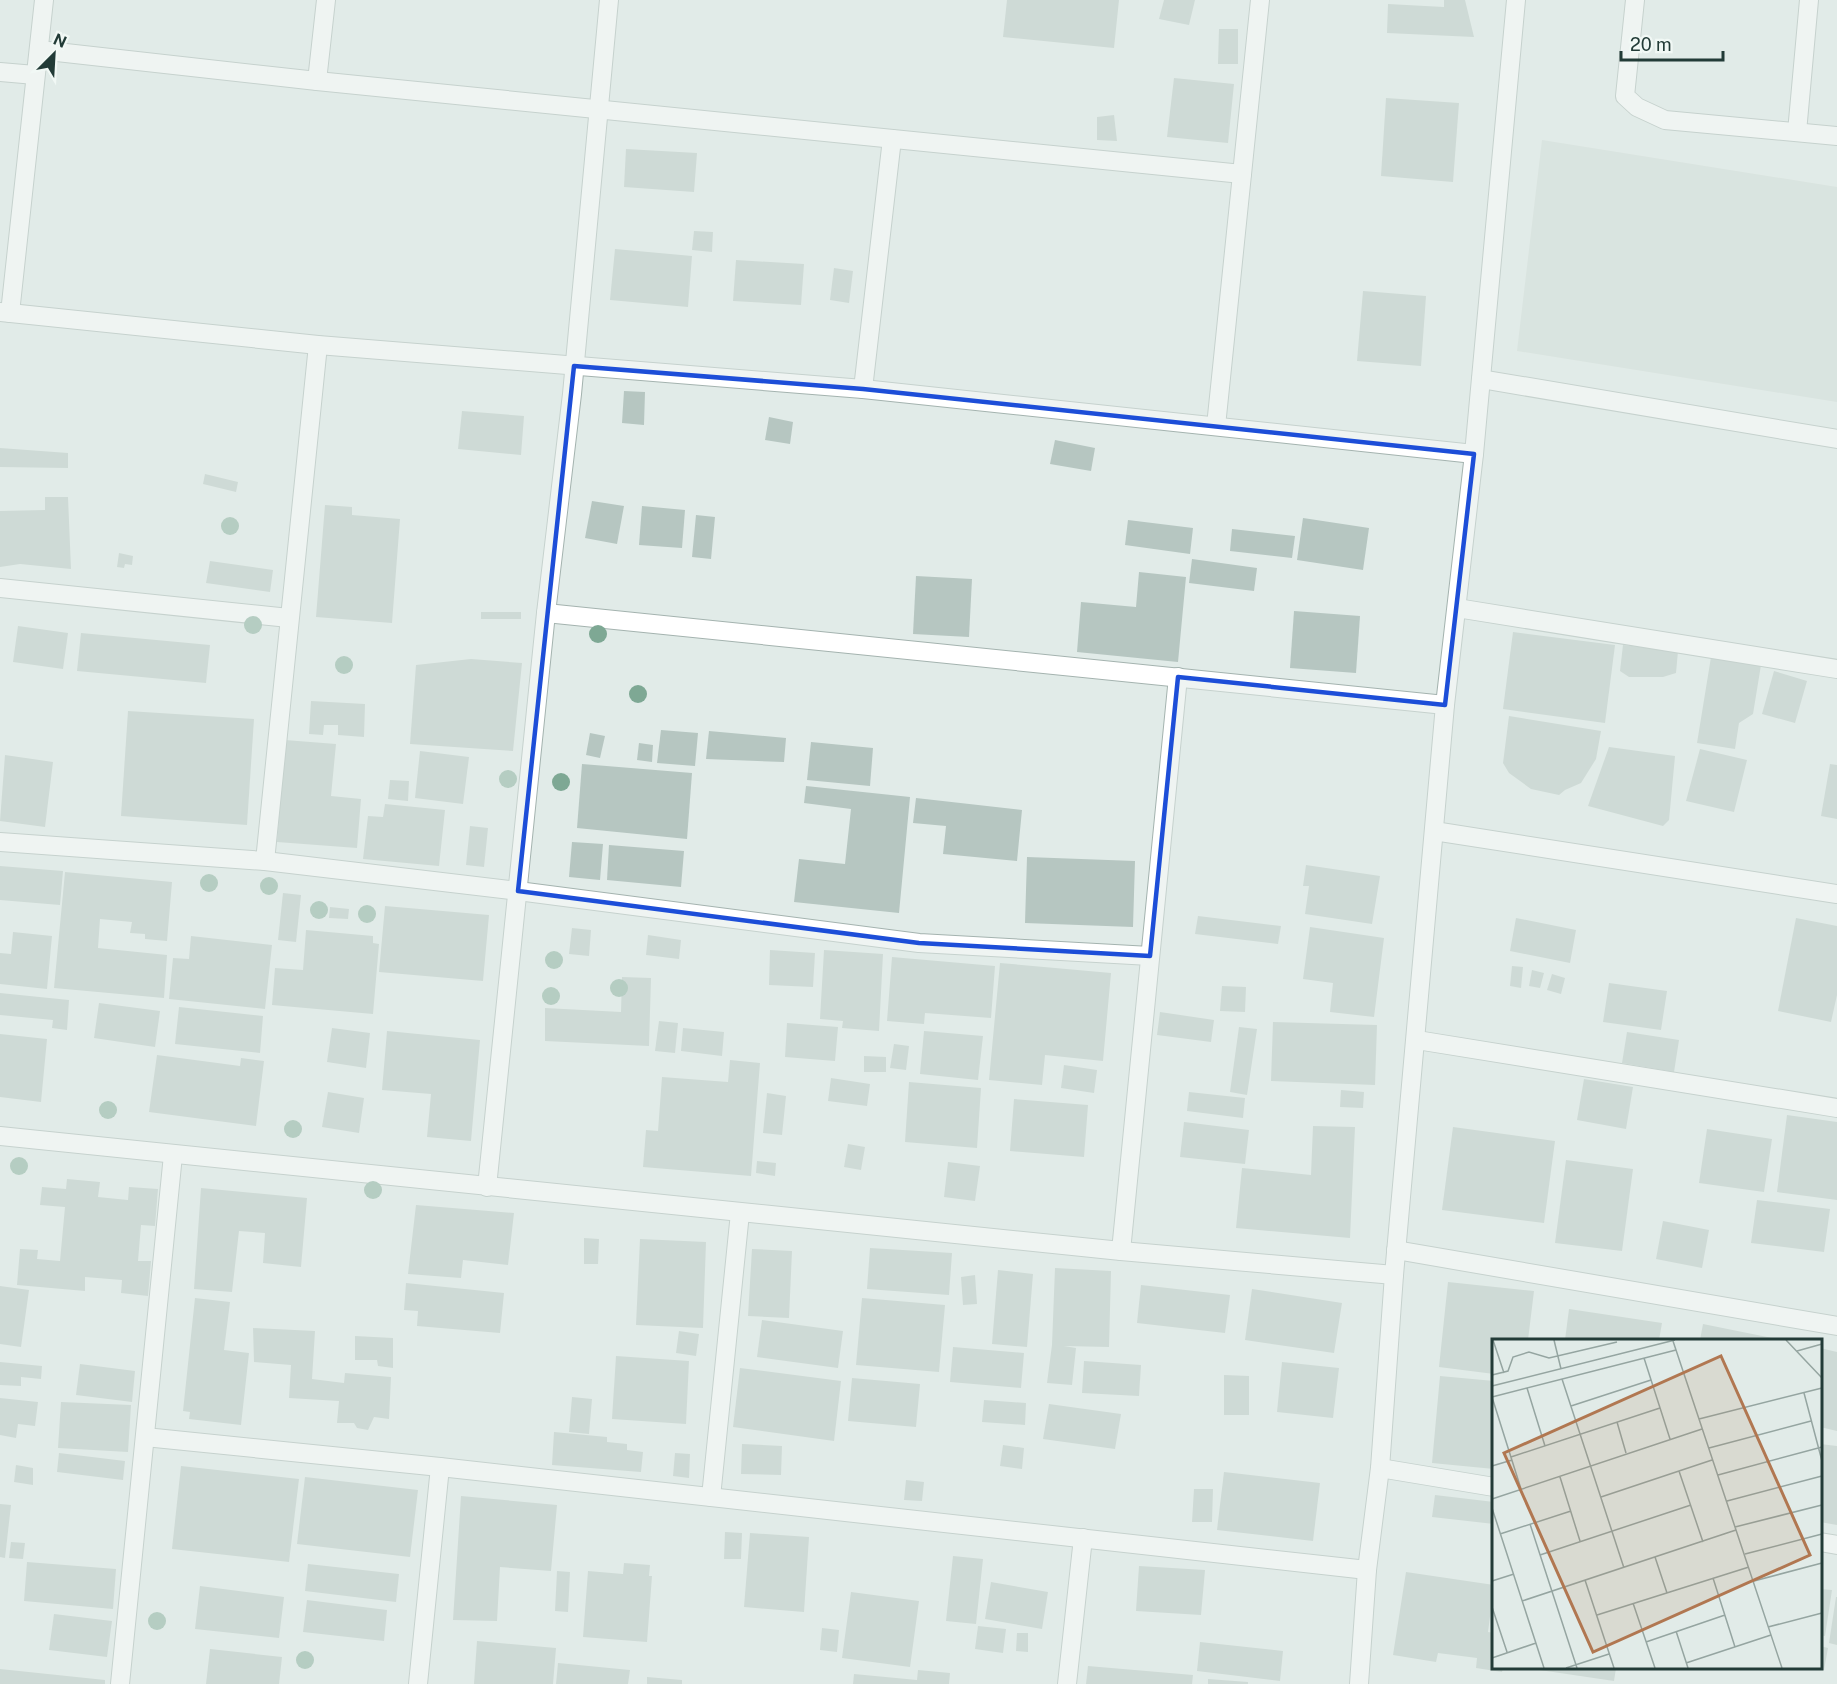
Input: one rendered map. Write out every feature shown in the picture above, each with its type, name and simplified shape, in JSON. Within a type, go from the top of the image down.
[{"type":"street","points":[[44,0],[5,312],[318,345],[862,389],[1474,454]]},
{"type":"street","points":[[317,81],[326,0]]},
{"type":"street","points":[[487,1187],[546,613],[574,366],[609,0]]},
{"type":"street","points":[[1216,426],[1260,0]]},
{"type":"street","points":[[1359,1684],[1367,1570],[1380,1468],[1396,1250],[1417,1040],[1445,705],[1474,454],[1516,0]]},
{"type":"street","points":[[1635,0],[1625,96],[1637,107],[1665,120],[1837,136]]},
{"type":"street","points":[[1797,132],[1809,0]]},
{"type":"street","points":[[39,50],[597,110],[1242,174]]},
{"type":"street","points":[[0,72],[35,75]]},
{"type":"street","points":[[862,389],[892,139]]},
{"type":"street","points":[[265,861],[318,345]]},
{"type":"street","points":[[1480,379],[1837,439]]},
{"type":"street","points":[[0,588],[290,618]]},
{"type":"street","points":[[1458,608],[1837,669]]},
{"type":"street","points":[[546,613],[1445,705]]},
{"type":"street","points":[[1121,1251],[1178,677]]},
{"type":"street","points":[[1434,831],[1837,894]]},
{"type":"street","points":[[0,842],[265,861],[919,943],[1150,956]]},
{"type":"street","points":[[1417,1040],[1837,1108]]},
{"type":"street","points":[[0,1136],[1121,1251],[1394,1275]]},
{"type":"street","points":[[120,1684],[173,1155]]},
{"type":"street","points":[[711,1497],[740,1213]]},
{"type":"street","points":[[1396,1250],[1837,1326]]},
{"type":"street","points":[[145,1437],[440,1467],[1367,1570]]},
{"type":"street","points":[[418,1684],[440,1467]]},
{"type":"street","points":[[1380,1468],[1492,1487]]},
{"type":"street","points":[[1067,1684],[1083,1538]]},
{"type":"street","points":[[1822,1542],[1837,1545]]},
{"type":"highlighted area","points":[[574,366],[863,389],[1474,454],[1445,705],[1178,677],[1150,956],[919,943],[518,891]]},
{"type":"shaded area","points":[[1542,140],[1837,187],[1837,402],[1517,351]]},
{"type":"building","points":[[1007,0],[1119,0],[1114,48],[1003,37]]},
{"type":"building","points":[[1164,0],[1195,0],[1189,25],[1159,19]]},
{"type":"building","points":[[1444,0],[1465,0],[1474,37],[1387,33],[1388,4],[1444,7]]},
{"type":"building","points":[[1219,29],[1238,29],[1238,64],[1218,64]]},
{"type":"building","points":[[1174,78],[1234,84],[1228,143],[1167,137]]},
{"type":"building","points":[[1386,98],[1459,103],[1453,182],[1381,176]]},
{"type":"building","points":[[1114,115],[1117,141],[1097,140],[1097,117]]},
{"type":"building","points":[[626,149],[697,153],[694,192],[624,187]]},
{"type":"building","points":[[694,231],[713,232],[712,252],[692,250]]},
{"type":"building","points":[[615,249],[692,256],[688,307],[610,300]]},
{"type":"building","points":[[736,260],[804,264],[801,305],[733,301]]},
{"type":"building","points":[[834,268],[853,271],[849,303],[830,300]]},
{"type":"building","points":[[1363,291],[1426,296],[1421,366],[1357,361]]},
{"type":"building","points":[[624,391],[645,392],[644,425],[622,423]]},
{"type":"building","points":[[462,411],[524,416],[521,455],[458,449]]},
{"type":"building","points":[[769,417],[793,422],[790,444],[765,440]]},
{"type":"building","points":[[1055,440],[1095,448],[1091,471],[1050,464]]},
{"type":"building","points":[[0,448],[68,453],[68,468],[0,467]]},
{"type":"building","points":[[205,474],[238,482],[236,492],[203,484]]},
{"type":"building","points":[[45,497],[68,497],[71,569],[20,564],[0,567],[0,511],[45,510]]},
{"type":"building","points":[[592,501],[624,506],[617,544],[585,538]]},
{"type":"building","points":[[325,505],[352,507],[352,515],[400,519],[392,623],[316,617]]},
{"type":"building","points":[[642,506],[685,510],[682,548],[639,545]]},
{"type":"building","points":[[696,515],[715,517],[711,559],[692,557]]},
{"type":"building","points":[[1303,518],[1369,528],[1363,570],[1297,560]]},
{"type":"building","points":[[1128,520],[1193,528],[1190,554],[1125,545]]},
{"type":"building","points":[[1232,529],[1295,536],[1292,558],[1230,551]]},
{"type":"building","points":[[119,553],[133,556],[132,565],[125,564],[124,568],[117,567]]},
{"type":"building","points":[[1192,559],[1257,568],[1254,591],[1189,583]]},
{"type":"building","points":[[210,561],[273,570],[270,592],[206,583]]},
{"type":"building","points":[[1139,572],[1186,577],[1178,662],[1077,652],[1081,602],[1136,607]]},
{"type":"building","points":[[916,576],[972,579],[969,637],[913,634]]},
{"type":"building","points":[[1294,611],[1360,616],[1356,673],[1290,668]]},
{"type":"building","points":[[481,612],[521,612],[521,619],[481,619]]},
{"type":"building","points":[[18,626],[68,633],[63,669],[13,662]]},
{"type":"building","points":[[1513,632],[1615,645],[1605,723],[1503,709]]},
{"type":"building","points":[[81,633],[210,645],[206,683],[77,671]]},
{"type":"building","points":[[1623,645],[1678,651],[1676,673],[1663,677],[1629,677],[1620,671]]},
{"type":"building","points":[[1711,657],[1761,665],[1753,714],[1739,723],[1735,749],[1697,743]]},
{"type":"building","points":[[471,659],[522,663],[513,751],[410,744],[416,665]]},
{"type":"building","points":[[1774,671],[1807,681],[1795,723],[1762,714]]},
{"type":"building","points":[[311,701],[365,704],[364,737],[338,735],[338,725],[324,725],[323,735],[309,734]]},
{"type":"building","points":[[128,711],[254,719],[247,825],[121,816]]},
{"type":"building","points":[[1509,716],[1601,731],[1596,759],[1581,783],[1559,795],[1531,789],[1509,773],[1503,763]]},
{"type":"building","points":[[661,730],[698,733],[695,766],[657,763]]},
{"type":"building","points":[[709,731],[786,738],[784,762],[706,759]]},
{"type":"building","points":[[590,733],[605,736],[600,758],[586,755]]},
{"type":"building","points":[[285,740],[336,744],[331,796],[361,799],[357,848],[277,842]]},
{"type":"building","points":[[811,742],[873,748],[870,786],[807,780]]},
{"type":"building","points":[[639,743],[653,745],[652,762],[637,760]]},
{"type":"building","points":[[1609,747],[1675,756],[1669,820],[1663,826],[1588,806]]},
{"type":"building","points":[[1700,749],[1747,760],[1734,812],[1686,801]]},
{"type":"building","points":[[420,751],[469,757],[463,804],[415,798]]},
{"type":"building","points":[[5,755],[53,762],[45,827],[0,821]]},
{"type":"building","points":[[582,764],[692,773],[687,839],[577,828]]},
{"type":"building","points":[[1830,764],[1837,765],[1837,819],[1821,816]]},
{"type":"building","points":[[390,780],[409,781],[408,801],[388,799]]},
{"type":"building","points":[[806,786],[910,797],[899,913],[794,902],[799,859],[845,864],[851,809],[804,803]]},
{"type":"building","points":[[916,798],[1022,810],[1017,861],[943,854],[946,826],[913,823]]},
{"type":"building","points":[[385,804],[445,810],[439,866],[363,859],[368,816],[383,817]]},
{"type":"building","points":[[470,826],[488,828],[484,867],[466,865]]},
{"type":"building","points":[[572,842],[603,844],[600,880],[569,877]]},
{"type":"building","points":[[609,845],[684,851],[681,887],[607,880]]},
{"type":"building","points":[[1027,857],[1135,861],[1133,927],[1025,923]]},
{"type":"building","points":[[1306,865],[1380,876],[1372,924],[1305,914],[1309,886],[1303,886]]},
{"type":"building","points":[[0,866],[63,871],[60,905],[0,900]]},
{"type":"building","points":[[65,872],[172,882],[167,941],[145,939],[145,934],[130,933],[132,922],[100,919],[98,948],[167,955],[164,998],[54,988]]},
{"type":"building","points":[[283,893],[301,895],[296,942],[278,940]]},
{"type":"building","points":[[385,906],[489,915],[483,981],[379,972]]},
{"type":"building","points":[[330,907],[349,909],[348,919],[329,918]]},
{"type":"building","points":[[1198,916],[1281,926],[1278,944],[1195,934]]},
{"type":"building","points":[[1516,918],[1576,930],[1570,963],[1510,951]]},
{"type":"building","points":[[1796,918],[1837,926],[1837,995],[1831,1022],[1778,1011]]},
{"type":"building","points":[[1310,927],[1384,938],[1374,1017],[1330,1012],[1333,983],[1303,979]]},
{"type":"building","points":[[572,928],[591,930],[589,956],[569,954]]},
{"type":"building","points":[[306,930],[373,936],[373,943],[379,944],[373,1014],[272,1005],[275,968],[303,970]]},
{"type":"building","points":[[13,932],[52,936],[47,989],[0,984],[0,953],[11,954]]},
{"type":"building","points":[[648,935],[681,940],[679,959],[646,955]]},
{"type":"building","points":[[191,936],[272,945],[265,1009],[169,999],[173,958],[189,959]]},
{"type":"building","points":[[770,950],[815,953],[813,987],[769,985]]},
{"type":"building","points":[[824,950],[883,954],[879,1031],[842,1028],[843,1021],[820,1019]]},
{"type":"building","points":[[892,957],[995,966],[991,1018],[925,1013],[924,1024],[887,1021]]},
{"type":"building","points":[[1000,963],[1111,973],[1103,1061],[1045,1055],[1042,1085],[989,1080]]},
{"type":"building","points":[[1512,966],[1523,967],[1521,988],[1510,986]]},
{"type":"building","points":[[1532,970],[1544,973],[1540,988],[1529,986]]},
{"type":"building","points":[[1552,974],[1565,978],[1561,994],[1547,990]]},
{"type":"building","points":[[622,977],[651,978],[649,1046],[545,1041],[545,1008],[621,1012]]},
{"type":"building","points":[[1609,983],[1667,991],[1661,1030],[1603,1022]]},
{"type":"building","points":[[1222,986],[1246,987],[1245,1012],[1220,1011]]},
{"type":"building","points":[[0,993],[69,1000],[67,1030],[52,1028],[53,1020],[0,1015]]},
{"type":"building","points":[[99,1003],[160,1011],[155,1047],[94,1038]]},
{"type":"building","points":[[179,1007],[263,1016],[260,1053],[175,1044]]},
{"type":"building","points":[[1160,1012],[1214,1020],[1211,1042],[1157,1035]]},
{"type":"building","points":[[659,1021],[678,1023],[675,1053],[655,1051]]},
{"type":"building","points":[[1273,1022],[1377,1025],[1375,1085],[1271,1081]]},
{"type":"building","points":[[787,1023],[838,1027],[835,1061],[785,1057]]},
{"type":"building","points":[[1239,1027],[1257,1029],[1247,1095],[1230,1092]]},
{"type":"building","points":[[332,1028],[370,1033],[366,1068],[327,1062]]},
{"type":"building","points":[[683,1028],[724,1032],[722,1056],[681,1051]]},
{"type":"building","points":[[387,1031],[480,1040],[471,1141],[427,1137],[431,1094],[382,1090]]},
{"type":"building","points":[[924,1031],[983,1036],[978,1080],[920,1074]]},
{"type":"building","points":[[1627,1032],[1679,1040],[1674,1072],[1622,1063]]},
{"type":"building","points":[[0,1034],[47,1039],[41,1102],[0,1097]]},
{"type":"building","points":[[894,1044],[909,1046],[906,1070],[890,1068]]},
{"type":"building","points":[[157,1055],[240,1066],[241,1058],[264,1061],[256,1126],[149,1112]]},
{"type":"building","points":[[864,1056],[886,1057],[886,1072],[864,1072]]},
{"type":"building","points":[[730,1060],[760,1063],[751,1176],[643,1167],[646,1130],[658,1131],[662,1077],[728,1082]]},
{"type":"building","points":[[1064,1065],[1097,1070],[1094,1093],[1061,1088]]},
{"type":"building","points":[[831,1078],[870,1084],[867,1106],[828,1101]]},
{"type":"building","points":[[1584,1079],[1633,1087],[1626,1129],[1577,1120]]},
{"type":"building","points":[[909,1082],[981,1088],[977,1148],[905,1142]]},
{"type":"building","points":[[1341,1090],[1364,1092],[1363,1108],[1340,1107]]},
{"type":"building","points":[[328,1092],[364,1098],[359,1133],[322,1127]]},
{"type":"building","points":[[1189,1092],[1245,1098],[1243,1118],[1187,1111]]},
{"type":"building","points":[[767,1093],[786,1096],[782,1135],[763,1133]]},
{"type":"building","points":[[1014,1099],[1088,1105],[1084,1157],[1010,1151]]},
{"type":"building","points":[[1787,1115],[1837,1122],[1837,1200],[1777,1192]]},
{"type":"building","points":[[1184,1122],[1249,1130],[1245,1164],[1180,1157]]},
{"type":"building","points":[[1313,1126],[1355,1127],[1350,1238],[1236,1228],[1242,1168],[1311,1175]]},
{"type":"building","points":[[1453,1127],[1555,1141],[1544,1223],[1442,1210]]},
{"type":"building","points":[[1707,1129],[1772,1139],[1764,1192],[1699,1183]]},
{"type":"building","points":[[848,1144],[865,1147],[861,1170],[844,1167]]},
{"type":"building","points":[[1566,1160],[1633,1169],[1622,1251],[1555,1243]]},
{"type":"building","points":[[757,1161],[776,1163],[775,1176],[756,1173]]},
{"type":"building","points":[[948,1162],[980,1166],[975,1201],[944,1197]]},
{"type":"building","points":[[67,1179],[100,1182],[98,1197],[128,1200],[129,1187],[158,1189],[155,1226],[141,1225],[138,1261],[151,1261],[148,1296],[121,1293],[122,1280],[85,1277],[85,1291],[17,1285],[20,1249],[38,1250],[37,1259],[60,1261],[65,1207],[40,1205],[42,1187],[66,1189]]},
{"type":"building","points":[[201,1188],[307,1198],[301,1267],[263,1263],[265,1233],[239,1231],[232,1292],[194,1289]]},
{"type":"building","points":[[1757,1200],[1830,1209],[1824,1252],[1751,1243]]},
{"type":"building","points":[[416,1205],[514,1213],[508,1265],[463,1260],[461,1278],[408,1274]]},
{"type":"building","points":[[1663,1221],[1709,1230],[1702,1268],[1656,1259]]},
{"type":"building","points":[[584,1238],[599,1239],[598,1264],[584,1264]]},
{"type":"building","points":[[640,1239],[706,1242],[703,1328],[636,1325]]},
{"type":"building","points":[[870,1248],[952,1253],[949,1295],[867,1289]]},
{"type":"building","points":[[752,1249],[792,1251],[789,1318],[748,1316]]},
{"type":"building","points":[[1055,1268],[1111,1271],[1109,1347],[1064,1346],[1076,1348],[1072,1385],[1047,1383],[1052,1345]]},
{"type":"building","points":[[998,1270],[1033,1274],[1027,1347],[992,1344]]},
{"type":"building","points":[[975,1275],[977,1304],[963,1305],[961,1277]]},
{"type":"building","points":[[1448,1282],[1534,1291],[1528,1339],[1492,1339],[1492,1374],[1439,1367]]},
{"type":"building","points":[[406,1283],[504,1293],[500,1333],[417,1326],[418,1311],[404,1310]]},
{"type":"building","points":[[1141,1285],[1230,1295],[1225,1333],[1137,1323]]},
{"type":"building","points":[[0,1286],[29,1290],[21,1347],[0,1344]]},
{"type":"building","points":[[1252,1289],[1342,1303],[1334,1353],[1245,1340]]},
{"type":"building","points":[[195,1298],[230,1302],[224,1350],[249,1353],[241,1425],[189,1419],[190,1412],[183,1411]]},
{"type":"building","points":[[862,1298],[945,1305],[939,1372],[856,1365]]},
{"type":"building","points":[[1569,1309],[1662,1323],[1659,1339],[1565,1339]]},
{"type":"building","points":[[762,1320],[843,1331],[838,1368],[757,1357]]},
{"type":"building","points":[[1703,1324],[1777,1339],[1700,1339]]},
{"type":"building","points":[[253,1328],[315,1331],[312,1379],[344,1383],[345,1373],[391,1377],[389,1419],[374,1417],[368,1430],[357,1428],[354,1423],[337,1423],[339,1401],[289,1398],[291,1365],[254,1362]]},
{"type":"building","points":[[679,1331],[699,1334],[696,1356],[676,1353]]},
{"type":"building","points":[[355,1336],[393,1338],[393,1368],[378,1366],[377,1360],[355,1360]]},
{"type":"building","points":[[953,1347],[1024,1353],[1021,1388],[950,1382]]},
{"type":"building","points":[[1822,1348],[1837,1352],[1837,1431],[1822,1427]]},
{"type":"building","points":[[616,1356],[689,1361],[686,1424],[612,1419]]},
{"type":"building","points":[[1084,1361],[1141,1365],[1139,1396],[1082,1393]]},
{"type":"building","points":[[0,1362],[42,1366],[41,1379],[21,1377],[21,1386],[0,1385]]},
{"type":"building","points":[[1282,1362],[1339,1368],[1333,1418],[1277,1412]]},
{"type":"building","points":[[80,1364],[135,1371],[132,1402],[76,1395]]},
{"type":"building","points":[[740,1368],[841,1381],[834,1441],[733,1427]]},
{"type":"building","points":[[1224,1375],[1249,1376],[1249,1415],[1224,1415]]},
{"type":"building","points":[[1440,1376],[1492,1381],[1492,1469],[1432,1463]]},
{"type":"building","points":[[852,1378],[920,1384],[916,1427],[848,1421]]},
{"type":"building","points":[[572,1397],[592,1399],[589,1434],[569,1432]]},
{"type":"building","points":[[0,1398],[38,1402],[35,1426],[18,1424],[16,1438],[0,1435]]},
{"type":"building","points":[[984,1400],[1026,1403],[1025,1425],[982,1422]]},
{"type":"building","points":[[61,1402],[131,1405],[128,1452],[58,1448]]},
{"type":"building","points":[[1049,1404],[1121,1414],[1115,1449],[1043,1439]]},
{"type":"building","points":[[554,1432],[607,1437],[607,1442],[627,1444],[627,1450],[643,1452],[641,1472],[552,1465]]},
{"type":"building","points":[[742,1444],[782,1446],[781,1475],[741,1474]]},
{"type":"building","points":[[1822,1444],[1837,1446],[1837,1525],[1822,1522]]},
{"type":"building","points":[[1003,1445],[1024,1448],[1022,1469],[1000,1466]]},
{"type":"building","points":[[59,1453],[125,1461],[123,1480],[57,1472]]},
{"type":"building","points":[[675,1453],[690,1454],[689,1478],[673,1476]]},
{"type":"building","points":[[16,1465],[33,1468],[33,1485],[14,1482]]},
{"type":"building","points":[[181,1466],[299,1479],[289,1562],[172,1549]]},
{"type":"building","points":[[1224,1472],[1320,1483],[1313,1541],[1217,1530]]},
{"type":"building","points":[[305,1477],[418,1490],[410,1557],[297,1544]]},
{"type":"building","points":[[906,1480],[924,1482],[922,1501],[904,1500]]},
{"type":"building","points":[[1194,1489],[1213,1489],[1212,1522],[1192,1522]]},
{"type":"building","points":[[1435,1495],[1492,1502],[1492,1524],[1432,1517]]},
{"type":"building","points":[[461,1496],[557,1505],[551,1571],[500,1567],[497,1621],[453,1620]]},
{"type":"building","points":[[0,1504],[11,1505],[5,1558],[0,1557]]},
{"type":"building","points":[[725,1532],[742,1533],[741,1559],[724,1559]]},
{"type":"building","points":[[750,1533],[809,1537],[804,1612],[744,1607]]},
{"type":"building","points":[[11,1542],[25,1543],[23,1559],[9,1558]]},
{"type":"building","points":[[953,1556],[983,1559],[976,1624],[946,1621]]},
{"type":"building","points":[[27,1562],[116,1569],[113,1609],[24,1601]]},
{"type":"building","points":[[624,1563],[650,1565],[649,1576],[652,1576],[647,1642],[583,1637],[588,1571],[623,1574]]},
{"type":"building","points":[[308,1564],[399,1574],[396,1602],[305,1591]]},
{"type":"building","points":[[1139,1566],[1205,1570],[1201,1615],[1136,1611]]},
{"type":"building","points":[[557,1571],[570,1572],[568,1612],[555,1611]]},
{"type":"building","points":[[1406,1572],[1492,1585],[1488,1632],[1492,1633],[1492,1669],[1503,1669],[1502,1672],[1476,1668],[1477,1658],[1438,1653],[1436,1662],[1393,1655]]},
{"type":"building","points":[[991,1582],[1048,1592],[1042,1629],[985,1619]]},
{"type":"building","points":[[200,1586],[284,1597],[279,1638],[195,1629]]},
{"type":"building","points":[[1822,1589],[1832,1590],[1825,1636],[1822,1635]]},
{"type":"building","points":[[851,1592],[919,1601],[910,1667],[842,1658]]},
{"type":"building","points":[[1837,1597],[1837,1645],[1829,1643]]},
{"type":"building","points":[[307,1600],[387,1610],[384,1641],[303,1632]]},
{"type":"building","points":[[54,1614],[112,1621],[107,1657],[49,1650]]},
{"type":"building","points":[[978,1626],[1006,1629],[1003,1653],[975,1649]]},
{"type":"building","points":[[822,1628],[839,1630],[837,1652],[820,1650]]},
{"type":"building","points":[[1017,1633],[1028,1633],[1028,1652],[1016,1651]]},
{"type":"building","points":[[477,1641],[556,1648],[553,1684],[474,1684]]},
{"type":"building","points":[[1200,1642],[1283,1651],[1280,1681],[1197,1671]]},
{"type":"building","points":[[1822,1646],[1828,1648],[1824,1670],[1820,1669],[1822,1669]]},
{"type":"building","points":[[210,1649],[282,1657],[279,1684],[206,1684]]},
{"type":"building","points":[[558,1663],[630,1670],[628,1684],[556,1684]]},
{"type":"building","points":[[1088,1666],[1193,1675],[1192,1684],[1086,1684]]},
{"type":"building","points":[[0,1669],[105,1680],[105,1684],[0,1684]]},
{"type":"building","points":[[1533,1669],[1616,1669],[1614,1681]]},
{"type":"building","points":[[918,1670],[950,1673],[949,1684],[853,1684],[854,1674],[917,1680]]},
{"type":"building","points":[[647,1677],[682,1680],[682,1684],[647,1684]]},
{"type":"building","points":[[1208,1679],[1248,1682],[1248,1684],[1208,1684]]}]
